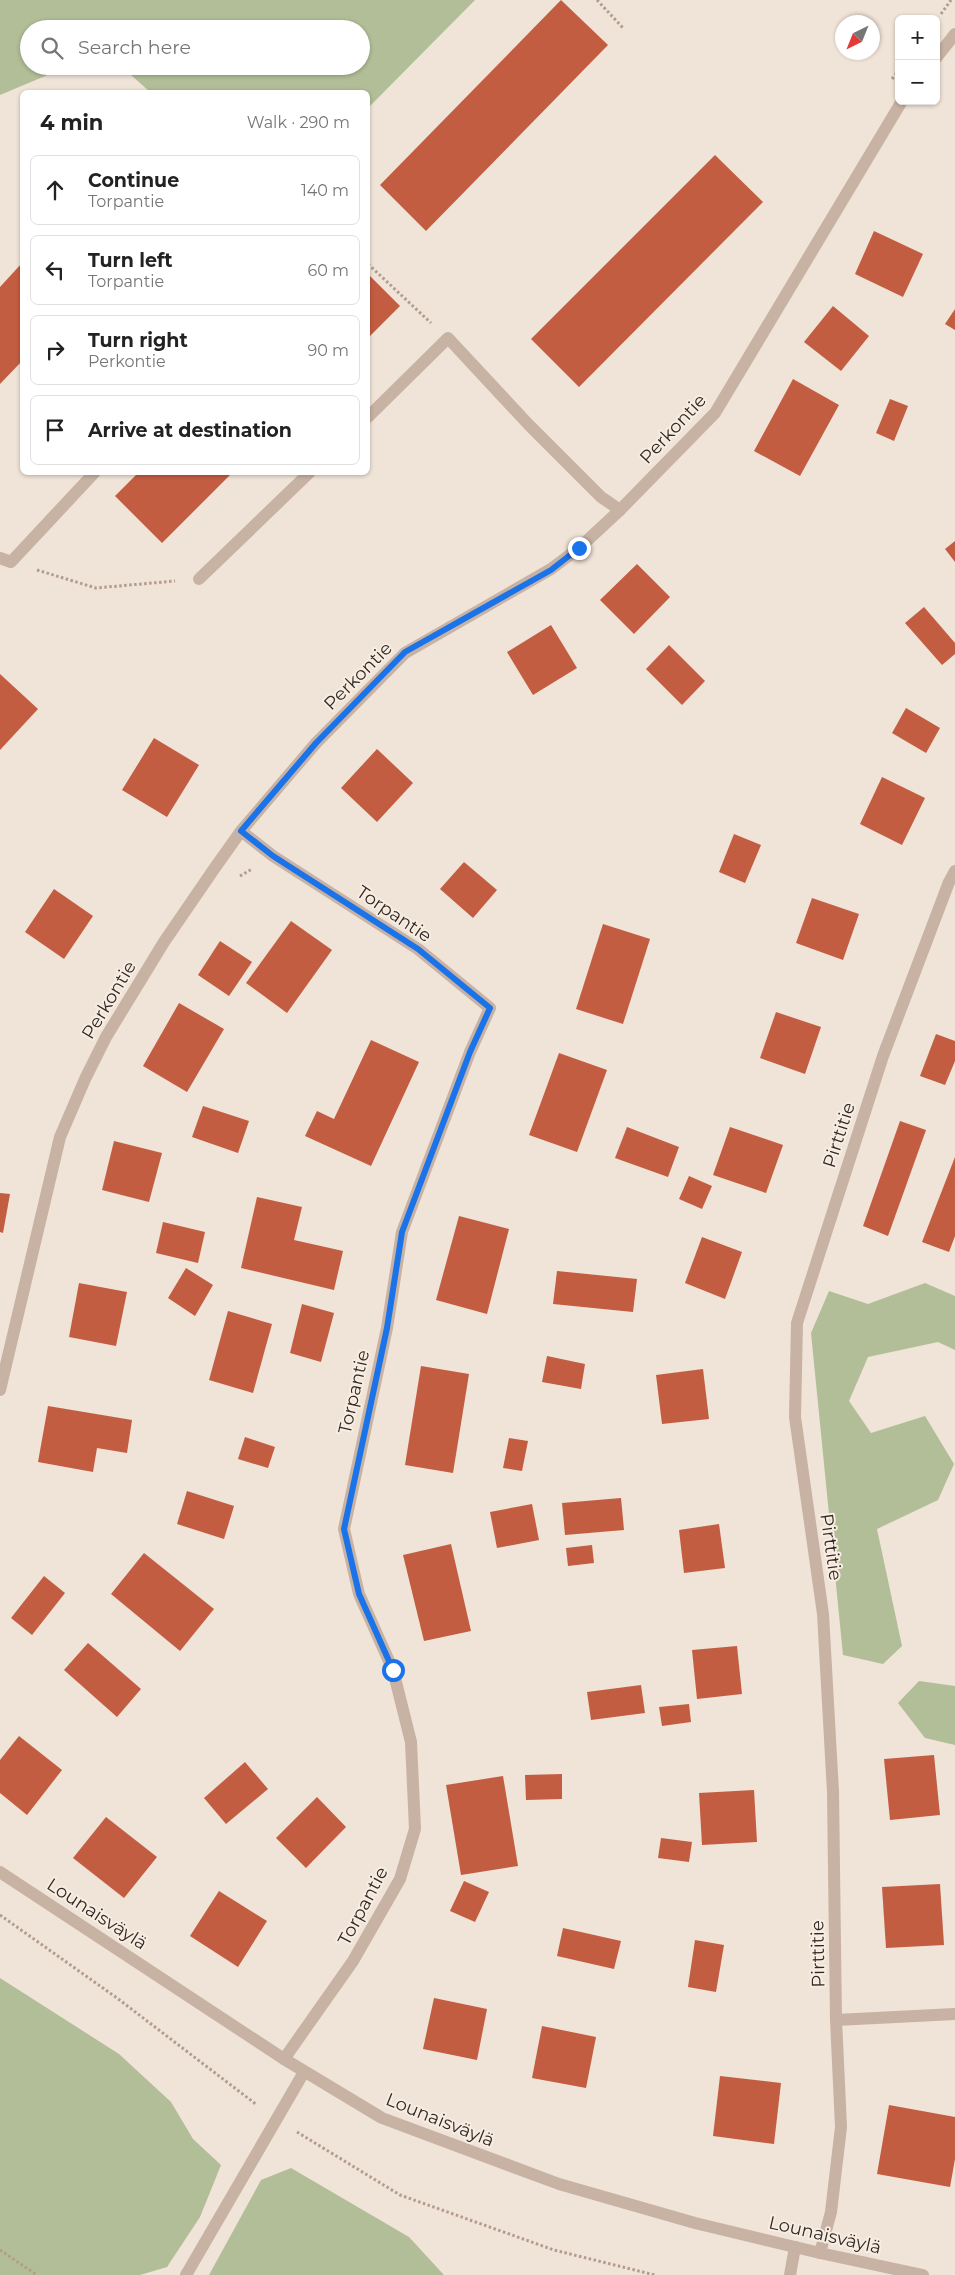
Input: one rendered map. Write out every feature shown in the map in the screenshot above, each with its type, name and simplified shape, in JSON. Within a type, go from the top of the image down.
[{"type":"street","points":[[940,53],[955,34]]},
{"type":"street","name":"Perkontie","points":[[0,1390],[49,1178],[60,1137],[81,1087],[106,1037],[164,942],[241,831],[316,743],[405,652],[551,570],[579,548],[620,510],[716,413],[900,105]]},
{"type":"street","points":[[370,416],[448,338],[529,425],[600,497],[620,510]]},
{"type":"street","points":[[5,560],[92,475]]},
{"type":"street","points":[[198,579],[307,475]]},
{"type":"street","name":"Torpantie","points":[[241,831],[273,856],[418,949],[490,1008],[470,1052],[402,1232],[387,1328],[344,1529],[359,1594],[393,1670],[411,1742],[415,1829],[400,1878],[358,1953],[284,2059]]},
{"type":"street","name":"Pirttitie","points":[[820,2253],[831,2212],[841,2127],[836,2020],[833,1792],[823,1614],[795,1417],[797,1324],[882,1056],[949,882],[955,871]]},
{"type":"street","name":"Lounaisväylä","points":[[0,1872],[304,2072],[382,2118],[559,2184],[695,2223],[922,2275]]},
{"type":"street","points":[[836,2020],[955,2014]]},
{"type":"street","points":[[186,2275],[304,2072]]},
{"type":"street","points":[[790,2275],[795,2247]]},
{"type":"path","points":[[597,0],[624,30]]},
{"type":"path","points":[[940,15],[951,0]]},
{"type":"path","points":[[370,266],[448,338]]},
{"type":"path","points":[[5,560],[96,588],[198,579]]},
{"type":"path","points":[[0,1915],[117,1998],[276,2119],[400,2194],[554,2250],[655,2275]]},
{"type":"path","points":[[0,2250],[37,2275]]},
{"type":"green space","points":[[0,0],[475,0],[370,106],[370,90],[148,90],[131,75],[370,75],[370,20],[20,20],[20,75],[48,75],[0,95]]},
{"type":"green space","points":[[925,1283],[955,1296],[955,1350],[938,1342],[868,1357],[849,1401],[871,1433],[925,1416],[954,1464],[938,1500],[877,1529],[902,1646],[883,1664],[843,1655],[811,1333],[829,1291],[868,1304]]},
{"type":"green space","points":[[919,1681],[955,1686],[955,1745],[925,1738],[898,1703]]},
{"type":"green space","points":[[0,1978],[119,2054],[171,2102],[193,2139],[221,2165],[200,2217],[167,2267],[140,2275],[0,2275]]},
{"type":"green space","points":[[291,2168],[409,2237],[444,2275],[209,2275],[261,2180]]},
{"type":"building","points":[[561,0],[608,45],[426,231],[380,185]]},
{"type":"building","points":[[715,155],[763,202],[579,387],[531,339]]},
{"type":"building","points":[[874,231],[923,254],[903,297],[855,274]]},
{"type":"building","points":[[20,265],[20,363],[0,384],[0,287]]},
{"type":"building","points":[[370,276],[400,306],[370,336]]},
{"type":"building","points":[[833,306],[869,336],[841,371],[804,342]]},
{"type":"building","points":[[955,309],[955,330],[945,324]]},
{"type":"building","points":[[793,379],[839,405],[800,476],[754,451]]},
{"type":"building","points":[[890,399],[908,406],[894,441],[876,433]]},
{"type":"building","points":[[136,475],[230,475],[162,543],[115,496]]},
{"type":"building","points":[[955,541],[955,562],[945,549]]},
{"type":"building","points":[[637,564],[670,597],[634,634],[600,600]]},
{"type":"building","points":[[924,607],[955,643],[955,654],[942,665],[905,623]]},
{"type":"building","points":[[551,625],[577,668],[533,695],[507,652]]},
{"type":"building","points":[[669,645],[705,681],[682,705],[646,669]]},
{"type":"building","points":[[0,674],[38,709],[0,750]]},
{"type":"building","points":[[906,708],[940,728],[926,753],[892,733]]},
{"type":"building","points":[[154,738],[199,765],[167,817],[122,790]]},
{"type":"building","points":[[377,749],[413,783],[377,822],[341,788]]},
{"type":"building","points":[[882,777],[925,798],[902,845],[860,824]]},
{"type":"building","points":[[734,834],[761,845],[745,883],[719,872]]},
{"type":"building","points":[[464,862],[497,890],[473,918],[440,889]]},
{"type":"building","points":[[54,889],[93,916],[64,959],[25,932]]},
{"type":"building","points":[[812,898],[859,914],[843,960],[796,943]]},
{"type":"building","points":[[291,921],[332,950],[287,1013],[246,983]]},
{"type":"building","points":[[603,924],[650,939],[623,1024],[576,1009]]},
{"type":"building","points":[[220,941],[252,962],[229,996],[198,975]]},
{"type":"building","points":[[179,1003],[224,1029],[187,1092],[143,1066]]},
{"type":"building","points":[[776,1012],[821,1027],[805,1074],[760,1058]]},
{"type":"building","points":[[936,1034],[955,1041],[955,1061],[945,1085],[920,1076]]},
{"type":"building","points":[[371,1040],[419,1062],[371,1166],[305,1136],[317,1111],[334,1119]]},
{"type":"building","points":[[559,1053],[607,1070],[577,1152],[529,1135]]},
{"type":"building","points":[[203,1106],[249,1121],[238,1153],[192,1137]]},
{"type":"building","points":[[900,1121],[926,1130],[888,1236],[863,1226]]},
{"type":"building","points":[[627,1127],[679,1147],[668,1177],[615,1158]]},
{"type":"building","points":[[730,1127],[783,1145],[766,1193],[713,1175]]},
{"type":"building","points":[[114,1141],[162,1153],[149,1202],[102,1190]]},
{"type":"building","points":[[955,1157],[955,1236],[949,1252],[922,1242]]},
{"type":"building","points":[[689,1176],[712,1186],[702,1209],[679,1199]]},
{"type":"building","points":[[0,1193],[10,1194],[3,1233],[0,1232]]},
{"type":"building","points":[[257,1197],[302,1207],[294,1240],[343,1251],[334,1290],[241,1268]]},
{"type":"building","points":[[459,1216],[509,1229],[487,1314],[436,1300]]},
{"type":"building","points":[[163,1222],[205,1232],[198,1263],[156,1253]]},
{"type":"building","points":[[702,1237],[742,1252],[725,1299],[685,1283]]},
{"type":"building","points":[[186,1268],[213,1285],[195,1316],[168,1298]]},
{"type":"building","points":[[557,1271],[637,1279],[633,1312],[553,1304]]},
{"type":"building","points":[[79,1283],[127,1292],[116,1346],[69,1337]]},
{"type":"building","points":[[302,1304],[334,1313],[321,1362],[290,1353]]},
{"type":"building","points":[[228,1311],[272,1324],[253,1393],[209,1380]]},
{"type":"building","points":[[547,1356],[585,1364],[581,1389],[542,1382]]},
{"type":"building","points":[[421,1366],[469,1374],[453,1473],[405,1465]]},
{"type":"building","points":[[703,1369],[709,1419],[662,1424],[656,1375]]},
{"type":"building","points":[[48,1406],[132,1420],[127,1453],[97,1448],[93,1472],[38,1462]]},
{"type":"building","points":[[245,1437],[275,1447],[268,1468],[238,1459]]},
{"type":"building","points":[[509,1438],[528,1441],[522,1471],[503,1468]]},
{"type":"building","points":[[187,1491],[234,1506],[224,1539],[177,1524]]},
{"type":"building","points":[[621,1498],[624,1530],[565,1535],[562,1503]]},
{"type":"building","points":[[532,1504],[539,1540],[497,1548],[490,1512]]},
{"type":"building","points":[[719,1524],[725,1568],[684,1573],[679,1530]]},
{"type":"building","points":[[451,1544],[471,1631],[424,1641],[403,1555]]},
{"type":"building","points":[[592,1545],[594,1563],[568,1566],[566,1548]]},
{"type":"building","points":[[144,1553],[214,1609],[180,1651],[111,1594]]},
{"type":"building","points":[[44,1576],[65,1593],[32,1635],[11,1618]]},
{"type":"building","points":[[88,1643],[141,1689],[117,1717],[64,1670]]},
{"type":"building","points":[[737,1646],[742,1694],[697,1699],[692,1650]]},
{"type":"building","points":[[641,1685],[645,1713],[591,1720],[587,1692]]},
{"type":"building","points":[[689,1704],[691,1722],[662,1726],[659,1707]]},
{"type":"building","points":[[19,1736],[62,1770],[27,1815],[0,1793],[0,1760]]},
{"type":"building","points":[[934,1755],[940,1815],[890,1820],[884,1759]]},
{"type":"building","points":[[245,1762],[268,1789],[226,1824],[204,1798]]},
{"type":"building","points":[[562,1774],[562,1799],[526,1800],[525,1775]]},
{"type":"building","points":[[503,1776],[518,1866],[461,1875],[446,1785]]},
{"type":"building","points":[[754,1790],[757,1842],[702,1845],[699,1793]]},
{"type":"building","points":[[317,1797],[346,1827],[306,1868],[276,1838]]},
{"type":"building","points":[[106,1817],[157,1857],[124,1898],[73,1858]]},
{"type":"building","points":[[661,1838],[692,1842],[689,1862],[658,1858]]},
{"type":"building","points":[[464,1881],[489,1892],[475,1922],[450,1911]]},
{"type":"building","points":[[940,1884],[944,1945],[886,1948],[882,1887]]},
{"type":"building","points":[[219,1891],[267,1921],[238,1967],[190,1936]]},
{"type":"building","points":[[563,1928],[621,1941],[614,1969],[557,1956]]},
{"type":"building","points":[[695,1940],[724,1945],[716,1992],[688,1987]]},
{"type":"building","points":[[434,1998],[487,2009],[477,2060],[423,2049]]},
{"type":"building","points":[[542,2026],[596,2037],[586,2088],[532,2078]]},
{"type":"building","points":[[720,2076],[781,2083],[774,2144],[713,2136]]},
{"type":"building","points":[[889,2105],[955,2117],[955,2159],[950,2187],[877,2174]]},
{"type":"route","points":[[393,1670],[359,1594],[344,1529],[387,1328],[402,1232],[470,1052],[490,1008],[418,949],[273,856],[241,831],[316,743],[405,652],[551,570],[579,548]]}]
